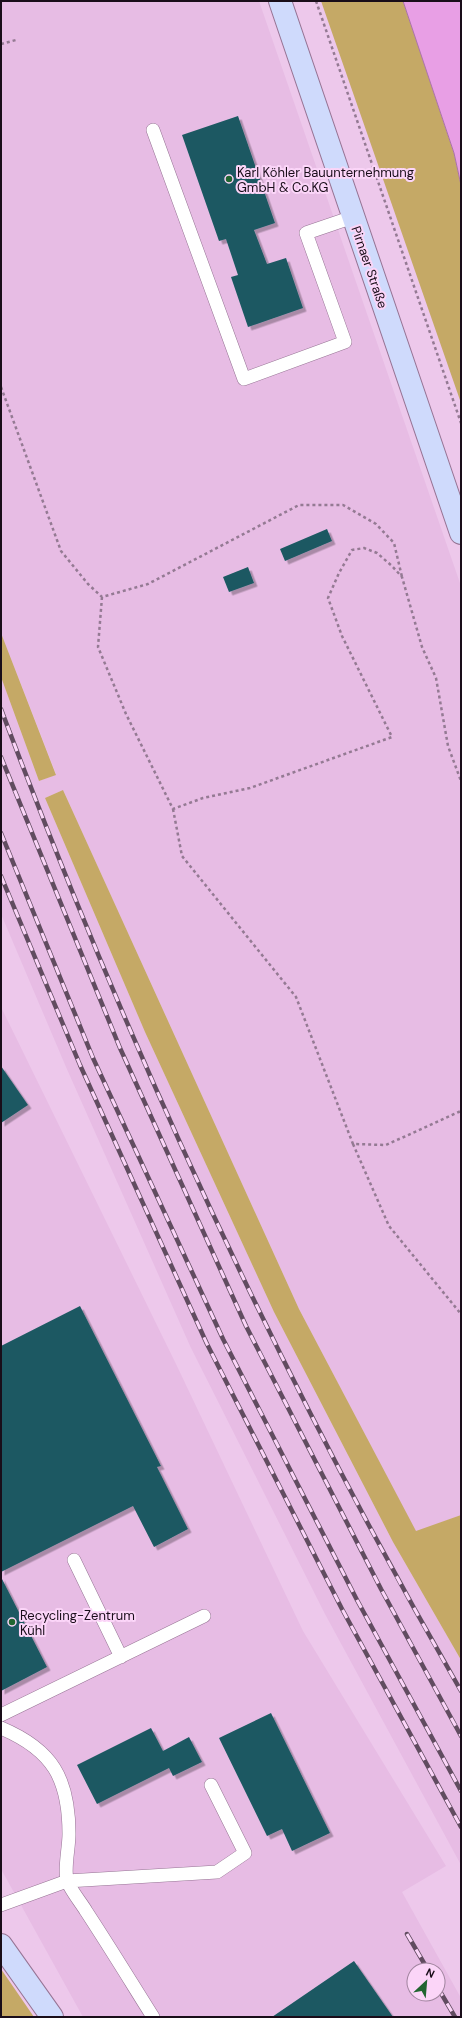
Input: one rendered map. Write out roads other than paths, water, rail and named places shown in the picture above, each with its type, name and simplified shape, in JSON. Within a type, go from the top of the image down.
[{"type":"street","name":"Pirnaer Straße","points":[[280,1],[461,533]]},
{"type":"street","points":[[1,1945],[52,2017]]},
{"type":"lane","points":[[153,130],[244,379],[345,342],[306,233],[353,217]]},
{"type":"lane","points":[[74,1560],[121,1657]]},
{"type":"lane","points":[[1,1716],[204,1616]]},
{"type":"lane","points":[[1,1728],[18,1735],[35,1746],[51,1762],[62,1785],[67,1806],[69,1833],[67,1881],[153,2017]]},
{"type":"lane","points":[[1,1905],[67,1881],[217,1872],[245,1853],[211,1785]]},
{"type":"railway","points":[[1,709],[50,836],[101,961],[155,1086],[211,1209],[269,1332],[331,1453],[394,1573],[461,1691]]},
{"type":"railway","points":[[1,757],[120,1048],[246,1326],[381,1589],[461,1736]]},
{"type":"railway","points":[[1,833],[93,1058],[223,1339],[357,1600],[461,1791]]},
{"type":"railway","points":[[1,876],[80,1065],[207,1344],[342,1609],[461,1827]]},
{"type":"railway","points":[[407,1934],[423,1962]]},
{"type":"railway","points":[[446,2002],[455,2017]]},
{"type":"place","name":"Karl Köhler Bauunternehmung GmbH & Co.KG","points":[[229,179]]},
{"type":"place","name":"Recycling-Zentrum Kühl","points":[[12,1622]]}]
